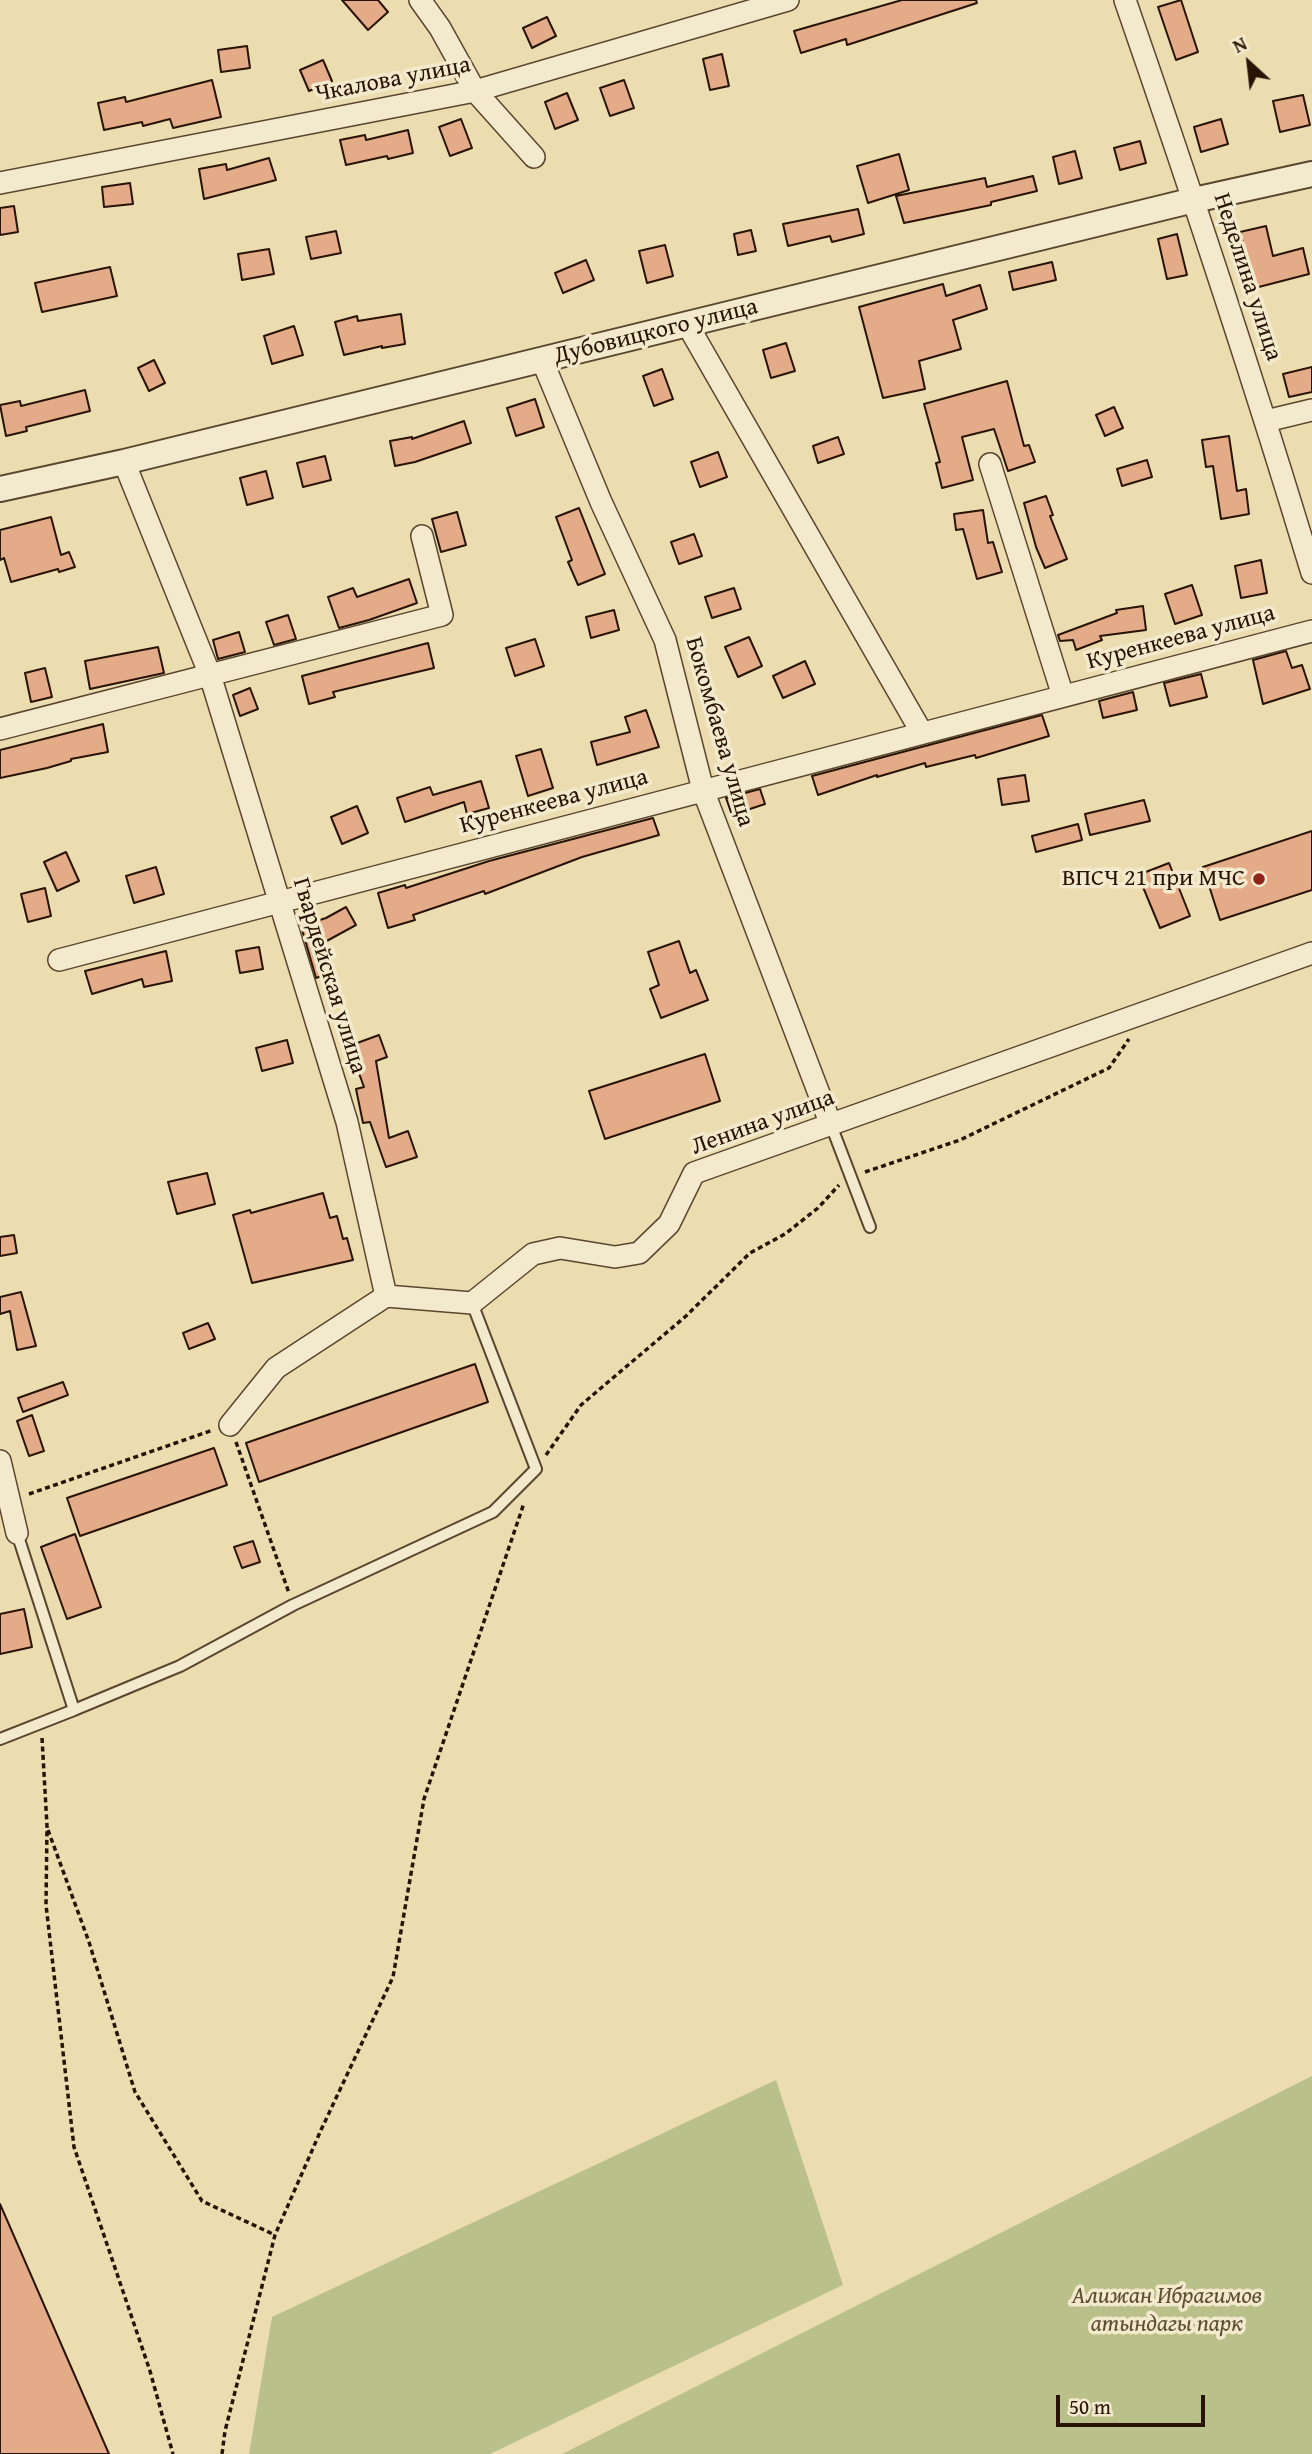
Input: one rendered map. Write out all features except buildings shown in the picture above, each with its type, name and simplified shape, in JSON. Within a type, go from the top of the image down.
[{"type":"street","points":[[420,0],[440,28],[475,91],[534,157]]},
{"type":"street","name":"Чкалова улица","points":[[0,183],[475,91],[789,0]]},
{"type":"street","name":"Неделина улица","points":[[1125,0],[1195,200],[1312,573]]},
{"type":"street","name":"Дубовицкого улица","points":[[0,489],[124,462],[1195,200],[1312,174]]},
{"type":"street","points":[[687,324],[922,733]]},
{"type":"street","name":"Бокомбаева улица","points":[[542,360],[601,502],[665,640],[703,790],[831,1125]]},
{"type":"street","points":[[1266,421],[1312,410]]},
{"type":"street","name":"Гвардейская улица","points":[[124,462],[209,675],[347,1122],[386,1296]]},
{"type":"street","name":"Куренкеева улица","points":[[990,464],[1063,696]]},
{"type":"street","points":[[0,729],[442,615],[422,536]]},
{"type":"street","name":"Куренкеева улица","points":[[59,960],[1312,631]]},
{"type":"street","name":"Ленина улица","points":[[472,1303],[533,1254],[560,1248],[615,1257],[639,1253],[670,1224],[694,1173],[1312,953]]},
{"type":"street","points":[[230,1425],[276,1368],[386,1296],[472,1303]]},
{"type":"street","points":[[0,1461],[17,1533]]},
{"type":"lane","points":[[831,1125],[870,1227]]},
{"type":"lane","points":[[0,1739],[180,1665],[293,1605],[493,1512],[536,1469],[472,1303]]},
{"type":"lane","points":[[17,1533],[74,1710]]},
{"type":"path","points":[[222,2454],[225,2431],[275,2235],[393,1977],[424,1799],[536,1469],[581,1405],[686,1316],[750,1253],[785,1234],[818,1208],[841,1184],[864,1172],[960,1140],[1109,1068],[1143,1014]]},
{"type":"path","points":[[9,1501],[230,1425],[293,1605]]},
{"type":"path","points":[[42,1724],[47,1826],[46,1905],[74,2147],[150,2371],[173,2454]]},
{"type":"path","points":[[47,1826],[89,1942],[135,2092],[202,2201],[275,2235]]},
{"type":"green space","name":"Алижан Ибрагимов атындагы парк","points":[[1312,2076],[1312,2454],[562,2454]]},
{"type":"green space","points":[[776,2080],[843,2285],[490,2454],[249,2454],[272,2317]]},
{"type":"place","name":"ВПСЧ 21 при МЧС","points":[[1259,879]]}]
